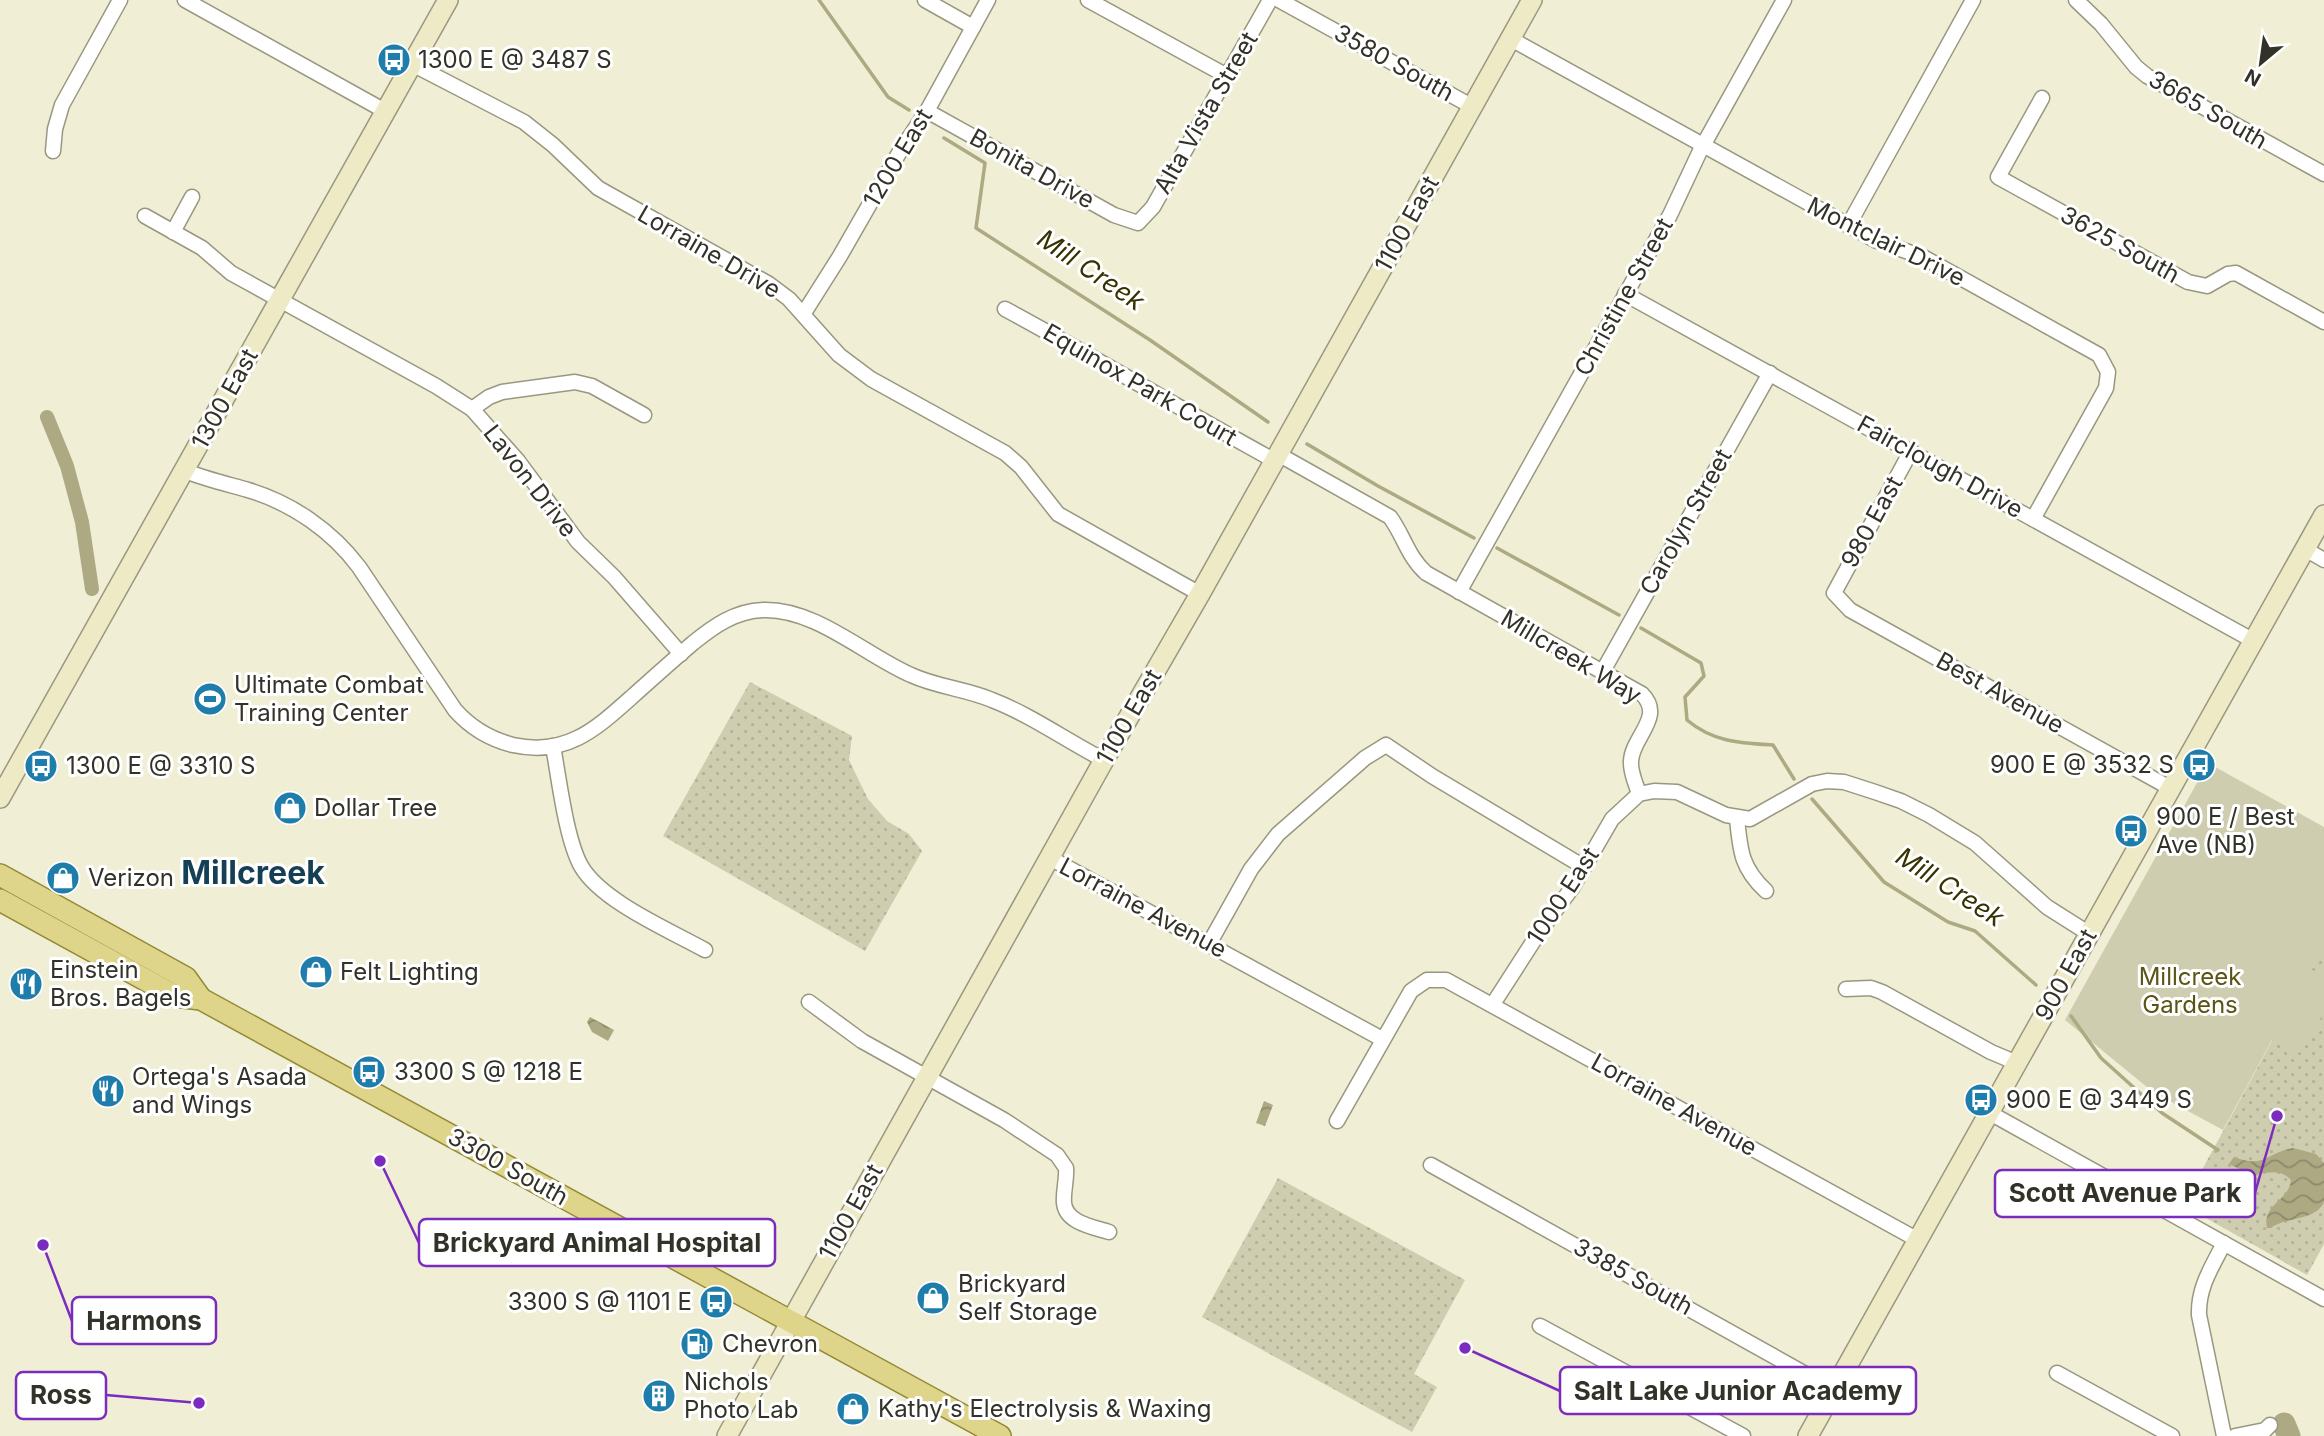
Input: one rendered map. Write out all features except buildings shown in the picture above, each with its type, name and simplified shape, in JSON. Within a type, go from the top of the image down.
[{"type":"main road","name":"1300 East","points":[[0,797],[447,0]]},
{"type":"main road","name":"1100 East","points":[[727,1436],[1532,0]]},
{"type":"main road","name":"900 East","points":[[1808,1436],[2324,515]]},
{"type":"main road","name":"3300 South","points":[[0,875],[186,978],[201,999]]},
{"type":"main road","name":"3300 South","points":[[0,900],[175,996],[201,999],[1000,1436]]},
{"type":"street","points":[[54,151],[55,129],[62,105],[120,0]]},
{"type":"street","points":[[185,0],[385,111]]},
{"type":"street","points":[[925,0],[973,27]]},
{"type":"street","name":"1200 East","points":[[804,313],[927,111],[988,0]]},
{"type":"street","points":[[1088,0],[1227,76]]},
{"type":"street","name":"Alta Vista Street","points":[[1138,223],[1153,207],[1270,0]]},
{"type":"street","name":"3580 South","points":[[1279,0],[1473,107]]},
{"type":"street","name":"Christine Street","points":[[1459,592],[1670,215],[1703,145],[1784,0]]},
{"type":"street","points":[[1848,226],[1973,0]]},
{"type":"street","name":"3665 South","points":[[2076,0],[2101,24],[2136,68],[2147,76],[2324,174]]},
{"type":"street","name":"Montclair Drive","points":[[1511,39],[1848,226],[1883,244],[1923,257],[2092,350],[2105,362],[2108,372],[2106,388],[2033,519]]},
{"type":"street","name":"Lorraine Drive","points":[[412,64],[524,122],[553,145],[598,188],[769,284],[804,313],[839,355],[871,379],[1005,453],[1021,467],[1058,514],[1200,594]]},
{"type":"street","name":"3625 South","points":[[2042,98],[1998,177],[2188,282],[2207,286],[2228,274],[2236,273],[2324,322]]},
{"type":"street","name":"Bonita Drive","points":[[927,111],[1115,215],[1138,223]]},
{"type":"street","points":[[173,232],[192,197]]},
{"type":"street","name":"Lavon Drive","points":[[145,216],[202,247],[231,273],[436,386],[472,409],[518,461],[578,542],[614,577],[681,654]]},
{"type":"street","name":"Fairclough Drive","points":[[1625,294],[2253,641]]},
{"type":"street","name":"Equinox Park Court","points":[[1005,309],[1096,358],[1151,393],[1276,457]]},
{"type":"street","name":"Carolyn Street","points":[[1603,671],[1770,373]]},
{"type":"street","points":[[472,409],[502,392],[575,382],[593,386],[644,415]]},
{"type":"street","name":"980 East","points":[[1833,593],[1911,451]]},
{"type":"street","name":"Millcreek Way","points":[[1276,457],[1390,517],[1417,565],[1426,573],[1642,694],[1651,708],[1648,725],[1632,754],[1631,762],[1639,794]]},
{"type":"street","points":[[185,471],[270,498],[321,528],[359,567],[463,719],[482,734],[504,743],[530,747],[553,746],[588,734],[709,630],[734,615],[761,610],[792,612],[811,620],[912,676],[995,701],[1104,760]]},
{"type":"street","points":[[2305,549],[2324,560]]},
{"type":"street","name":"Best Avenue","points":[[1833,593],[1850,610],[2170,788]]},
{"type":"street","points":[[1209,944],[1262,852],[1278,834],[1365,758],[1387,745],[1432,776],[1584,867]]},
{"type":"street","points":[[553,746],[572,845],[587,875],[610,897],[705,950]]},
{"type":"street","points":[[1639,794],[1654,791],[1677,792],[1726,815],[1750,819],[1812,784],[1844,782],[1875,792],[1929,816],[1975,843],[2047,907],[2088,933]]},
{"type":"street","name":"1000 East","points":[[1493,1004],[1539,931],[1572,888],[1612,819],[1639,794]]},
{"type":"street","points":[[1737,818],[1742,859],[1751,876],[1766,891]]},
{"type":"street","name":"Lorraine Avenue","points":[[1050,858],[1382,1039],[1411,991],[1427,980],[1446,980],[1918,1240]]},
{"type":"street","points":[[1846,989],[1871,988],[1882,992],[1991,1052],[2017,1063]]},
{"type":"street","points":[[809,1002],[862,1041],[995,1115],[1061,1158],[1066,1168],[1064,1202],[1067,1212],[1076,1221],[1109,1232]]},
{"type":"street","points":[[1338,1121],[1382,1039]]},
{"type":"street","points":[[1990,1112],[2324,1298]]},
{"type":"street","name":"3385 South","points":[[1431,1165],[1834,1390]]},
{"type":"street","points":[[2224,1243],[2202,1286],[2199,1304],[2224,1436]]},
{"type":"street","points":[[1540,1326],[1743,1436]]},
{"type":"street","points":[[2057,1373],[2172,1436]]},
{"type":"street","points":[[2235,1436],[2267,1431]]},
{"type":"green space","points":[[750,682],[852,736],[849,760],[868,799],[887,821],[909,834],[922,851],[865,951],[663,836]]},
{"type":"green space","name":"Millcreek Gardens","points":[[2208,763],[2324,827],[2324,946],[2311,969],[2324,977],[2324,1012],[2301,1053],[2279,1040],[2277,1043],[2272,1040],[2223,1130],[2153,1092],[2065,1020]]},
{"type":"green space","points":[[2324,945],[2324,1244],[2307,1275],[2183,1205]]},
{"type":"green space","points":[[1278,1178],[1465,1280],[1414,1374],[1437,1387],[1412,1432],[1202,1317]]},
{"type":"water","points":[[590,1017],[614,1030],[608,1041],[592,1032],[587,1022]]},
{"type":"water","points":[[1264,1101],[1273,1105],[1265,1126],[1256,1123]]},
{"type":"water","points":[[2293,1148],[2316,1154],[2324,1163],[2324,1202],[2314,1213],[2267,1228],[2268,1213],[2286,1193],[2291,1180],[2280,1173],[2271,1172],[2258,1174],[2251,1182],[2248,1179],[2250,1174],[2229,1164],[2234,1157],[2259,1161]]},
{"type":"waterway","name":"Mill Creek","points":[[819,0],[888,97],[909,110]]},
{"type":"waterway","name":"Mill Creek","points":[[944,138],[985,163],[976,228],[1150,340],[1268,422]]},
{"type":"waterway","points":[[47,417],[67,466],[82,522],[92,589]]},
{"type":"waterway","name":"Mill Creek","points":[[1307,444],[1474,538]]},
{"type":"waterway","name":"Mill Creek","points":[[1497,548],[1619,615]]},
{"type":"waterway","name":"Mill Creek","points":[[1641,628],[1701,663],[1704,676],[1685,697],[1687,720],[1717,737],[1773,745],[1794,779]]},
{"type":"waterway","name":"Mill Creek","points":[[1812,799],[1884,882],[1948,922],[1975,931],[2036,985]]},
{"type":"waterway","name":"Mill Creek","points":[[2071,1016],[2101,1058],[2162,1113],[2218,1150]]},
{"type":"waterway","name":"Mill Creek","points":[[2284,1424],[2289,1436]]},
{"type":"place","name":"1300 E @ 3487 S","points":[[394,60]]},
{"type":"place","name":"Ultimate Combat Training Center","points":[[210,699]]},
{"type":"place","name":"900 E @ 3532 S","points":[[2199,765]]},
{"type":"place","name":"1300 E @ 3310 S","points":[[41,766]]},
{"type":"place","name":"Dollar Tree","points":[[290,808]]},
{"type":"place","name":"900 E / Best Ave (NB)","points":[[2131,831]]},
{"type":"place","name":"Verizon","points":[[63,878]]},
{"type":"place","name":"Felt Lighting","points":[[316,972]]},
{"type":"place","name":"Einstein Bros. Bagels","points":[[26,984]]},
{"type":"place","name":"3300 S @ 1218 E","points":[[369,1072]]},
{"type":"place","name":"Ortega's Asada and Wings","points":[[108,1091]]},
{"type":"place","name":"900 E @ 3449 S","points":[[1981,1100]]},
{"type":"place","name":"Scott Avenue Park","points":[[2277,1116]]},
{"type":"place","name":"Brickyard Animal Hospital","points":[[380,1161]]},
{"type":"place","name":"Harmons","points":[[43,1245]]},
{"type":"place","name":"Brickyard Self Storage","points":[[933,1298]]},
{"type":"place","name":"3300 S @ 1101 E","points":[[716,1302]]},
{"type":"place","name":"Chevron","points":[[697,1344]]},
{"type":"place","name":"Salt Lake Junior Academy","points":[[1465,1348]]},
{"type":"place","name":"Nichols Photo Lab","points":[[659,1396]]},
{"type":"place","name":"Ross","points":[[199,1403]]},
{"type":"place","name":"Kathy's Electrolysis & Waxing","points":[[853,1409]]},
{"type":"district","name":"Millcreek","points":[[253,873]]}]
